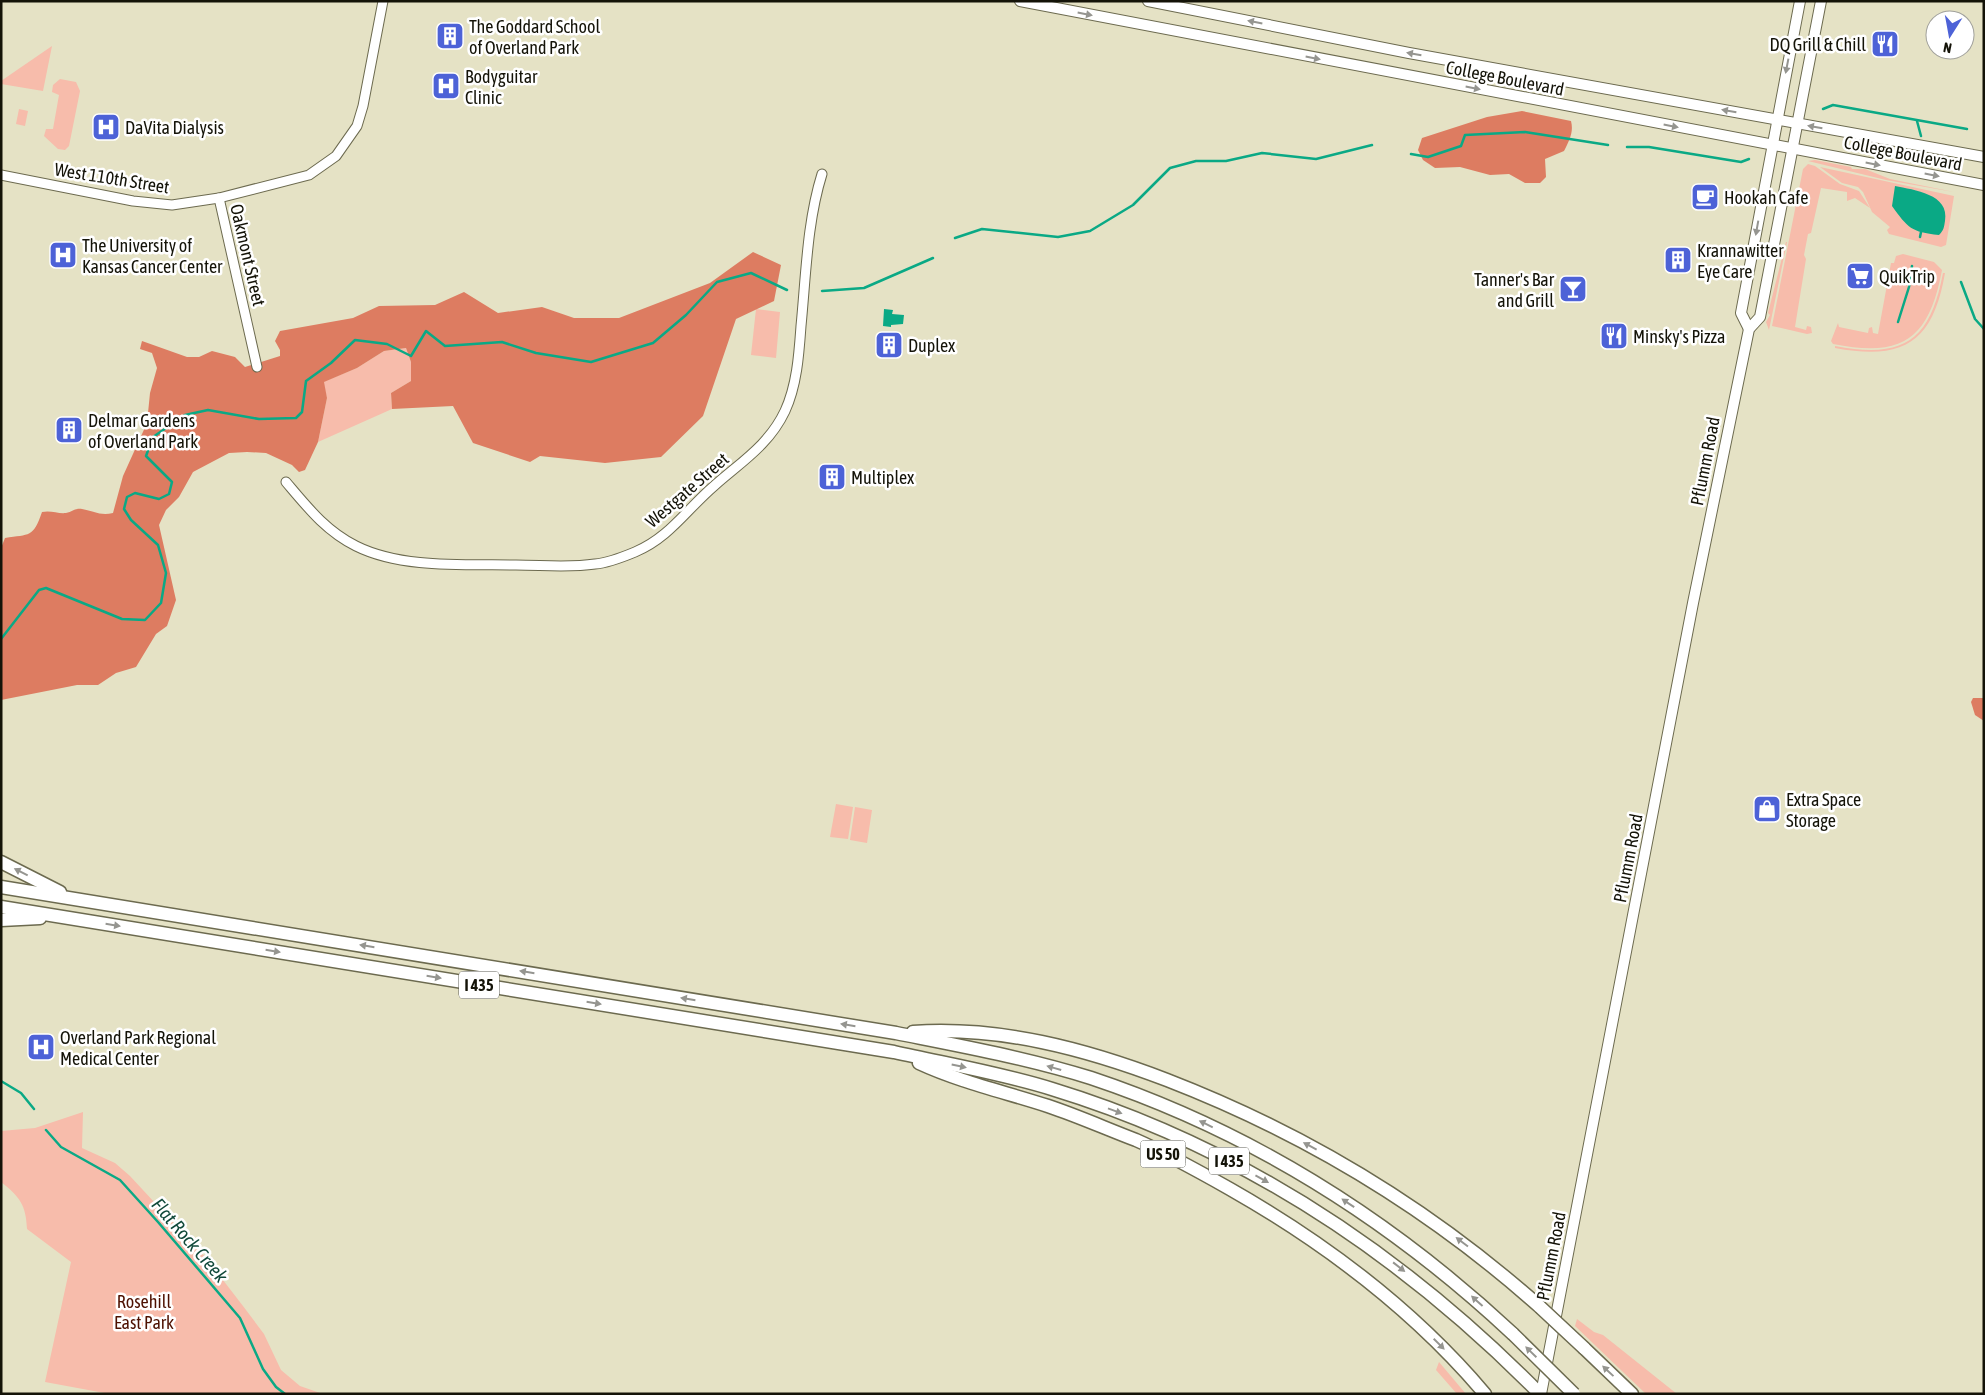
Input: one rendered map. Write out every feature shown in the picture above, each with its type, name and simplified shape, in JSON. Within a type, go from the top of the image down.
[{"type":"highway","points":[[1,862],[71,898]]},
{"type":"highway","name":"I 435","points":[[1,887],[896,1033],[1027,1060],[1090,1078],[1140,1096],[1231,1136],[1333,1192],[1392,1232],[1475,1299],[1574,1394]]},
{"type":"highway","name":"I 435","points":[[1,907],[894,1052],[1007,1076],[1053,1089],[1147,1123],[1239,1166],[1329,1218],[1380,1253],[1473,1328],[1541,1394]]},
{"type":"highway","points":[[1,920],[65,917]]},
{"type":"highway","points":[[896,1033],[945,1030],[1033,1040],[1095,1056],[1211,1097],[1284,1132],[1384,1189],[1444,1229],[1501,1272],[1632,1394]]},
{"type":"highway","name":"US 50","points":[[894,1052],[939,1072],[1050,1107],[1138,1141],[1261,1207],[1319,1245],[1371,1284],[1438,1342],[1485,1394]]},
{"type":"main road","name":"College Boulevard","points":[[1020,1],[1984,185]]},
{"type":"main road","name":"College Boulevard","points":[[1148,1],[1409,53],[1984,157]]},
{"type":"main road","name":"Pflumm Road","points":[[1749,329],[1741,313],[1800,1]]},
{"type":"main road","name":"Pflumm Road","points":[[1541,1394],[1695,594],[1749,329],[1760,317],[1821,1]]},
{"type":"street","name":"Oakmont Street","points":[[257,367],[219,198],[309,174],[323,166],[342,149],[357,126],[363,106],[383,1]]},
{"type":"street","name":"Westgate Street","points":[[286,482],[313,516],[333,531],[368,551],[393,558],[480,564],[567,566],[602,563],[647,546],[675,526],[714,485],[761,446],[784,411],[792,393],[813,205],[822,174]]},
{"type":"street","name":"West 110th Street","points":[[1,176],[147,204],[172,205],[219,198]]},
{"type":"green space","points":[[52,46],[43,91],[1,84],[1,81]]},
{"type":"green space","points":[[60,79],[76,82],[80,91],[69,146],[65,150],[58,149],[44,136],[46,129],[53,129],[59,95],[52,92],[53,85]]},
{"type":"green space","points":[[19,109],[28,111],[25,126],[16,124]]},
{"type":"green space","points":[[1815,160],[1851,167],[1852,169],[1865,169],[1890,179],[1954,192],[1886,180],[1808,161]]},
{"type":"green space","points":[[1808,164],[1815,166],[1840,184],[1859,191],[1870,208],[1855,198],[1847,201],[1847,192],[1821,188],[1804,255],[1806,259],[1795,327],[1806,330],[1807,326],[1811,327],[1812,333],[1807,334],[1772,326],[1803,169]]},
{"type":"green space","points":[[1820,167],[1954,196],[1946,245],[1941,247],[1889,234],[1887,230],[1890,227],[1872,212],[1863,192],[1858,187],[1842,183]]},
{"type":"green space","points":[[1786,242],[1769,330],[1766,322],[1770,315],[1768,313]]},
{"type":"green space","points":[[1903,254],[1934,262],[1942,270],[1929,313],[1920,327],[1909,338],[1895,345],[1878,348],[1857,348],[1833,344],[1831,341],[1838,323],[1839,327],[1868,333],[1869,328],[1872,327],[1873,333],[1878,334],[1891,263],[1894,263],[1896,256]]},
{"type":"green space","points":[[1943,273],[1945,273],[1940,297],[1932,316],[1923,330],[1911,341],[1897,348],[1880,351],[1835,348],[1835,346],[1879,350],[1896,347],[1910,340],[1921,329],[1930,315]]},
{"type":"green space","points":[[756,309],[780,312],[776,358],[751,355]]},
{"type":"green space","points":[[406,348],[411,362],[411,381],[391,393],[392,409],[318,442],[327,398],[323,382],[357,368],[384,351]]},
{"type":"green space","points":[[836,804],[853,807],[848,839],[830,837]]},
{"type":"green space","points":[[855,807],[872,810],[867,843],[850,840]]},
{"type":"green space","name":"Rosehill East Park","points":[[83,1112],[82,1148],[115,1163],[130,1176],[206,1258],[264,1334],[281,1370],[300,1386],[323,1394],[110,1394],[45,1382],[71,1262],[27,1229],[21,1202],[1,1182],[1,1131],[35,1128]]},
{"type":"green space","points":[[1577,1319],[1594,1332],[1603,1335],[1677,1394],[1646,1394],[1575,1326]]},
{"type":"green space","points":[[1439,1362],[1466,1394],[1457,1394],[1436,1370]]},
{"type":"shaded area","points":[[1522,111],[1571,121],[1572,125],[1569,140],[1564,151],[1545,159],[1546,177],[1540,183],[1525,183],[1509,174],[1490,175],[1460,167],[1435,168],[1423,160],[1418,150],[1422,138],[1487,117]]},
{"type":"shaded area","points":[[1895,186],[1929,195],[1942,205],[1945,212],[1945,221],[1943,230],[1939,235],[1911,228],[1902,219],[1892,206]]},
{"type":"shaded area","points":[[753,252],[781,265],[774,301],[736,319],[703,416],[661,457],[605,463],[540,456],[530,462],[473,443],[453,406],[392,409],[391,393],[411,381],[411,362],[406,348],[384,351],[357,368],[324,382],[327,398],[318,442],[305,470],[299,472],[292,465],[266,453],[247,452],[229,453],[193,472],[179,497],[166,510],[159,525],[176,600],[167,626],[156,634],[136,667],[116,673],[98,685],[77,685],[1,700],[1,548],[5,538],[25,535],[33,531],[42,512],[66,513],[80,509],[101,514],[113,513],[123,476],[147,423],[150,393],[157,368],[152,353],[140,349],[142,341],[187,357],[199,357],[212,351],[235,357],[245,367],[280,356],[280,350],[275,341],[280,331],[353,318],[379,306],[435,305],[464,292],[498,313],[542,307],[574,318],[619,318],[710,283]]},
{"type":"shaded area","points":[[884,309],[893,310],[892,314],[904,315],[903,324],[891,325],[891,327],[883,326]]},
{"type":"shaded area","points":[[1973,698],[1984,698],[1984,721],[1975,715],[1971,702]]},
{"type":"waterway","points":[[1823,109],[1833,105],[1967,129]]},
{"type":"waterway","points":[[1917,121],[1921,136]]},
{"type":"waterway","points":[[1411,154],[1428,157],[1461,146],[1465,135],[1525,132],[1608,145]]},
{"type":"waterway","points":[[955,238],[982,229],[1058,237],[1090,231],[1133,205],[1170,168],[1196,161],[1226,161],[1262,153],[1316,159],[1372,145]]},
{"type":"waterway","points":[[1627,147],[1649,147],[1741,162],[1749,159]]},
{"type":"waterway","points":[[1920,237],[1921,232]]},
{"type":"waterway","points":[[822,291],[864,288],[933,258]]},
{"type":"waterway","points":[[1898,322],[1909,287],[1912,266]]},
{"type":"waterway","points":[[1,639],[39,590],[46,588],[122,619],[145,620],[161,603],[166,573],[158,545],[131,520],[124,509],[127,497],[135,493],[159,499],[169,494],[172,482],[146,456],[153,437],[185,415],[208,410],[259,419],[296,418],[302,412],[306,381],[331,363],[355,340],[387,344],[411,356],[426,331],[445,346],[502,342],[536,353],[591,362],[653,343],[686,315],[717,282],[751,273],[787,290]]},
{"type":"waterway","points":[[1961,282],[1975,319],[1984,329]]},
{"type":"waterway","name":"Flat Rock Creek","points":[[1,1081],[21,1093],[34,1109]]},
{"type":"waterway","name":"Flat Rock Creek","points":[[46,1130],[61,1147],[120,1180],[240,1318],[263,1369],[276,1387],[285,1394]]},
{"type":"place","name":"The Goddard School of Overland Park","points":[[450,36]]},
{"type":"place","name":"DQ Grill & Chill","points":[[1885,44]]},
{"type":"place","name":"Bodyguitar Clinic","points":[[446,86]]},
{"type":"place","name":"DaVita Dialysis","points":[[106,127]]},
{"type":"place","name":"Hookah Cafe","points":[[1705,197]]},
{"type":"place","name":"The University of Kansas Cancer Center","points":[[63,255]]},
{"type":"place","name":"Krannawitter Eye Care","points":[[1678,260]]},
{"type":"place","name":"QuikTrip","points":[[1860,276]]},
{"type":"place","name":"Tanner's Bar and Grill","points":[[1573,289]]},
{"type":"place","name":"Minsky's Pizza","points":[[1614,336]]},
{"type":"place","name":"Duplex","points":[[889,345]]},
{"type":"place","name":"Delmar Gardens of Overland Park","points":[[69,430]]},
{"type":"place","name":"Multiplex","points":[[832,477]]},
{"type":"place","name":"Extra Space Storage","points":[[1767,809]]},
{"type":"place","name":"Overland Park Regional Medical Center","points":[[41,1047]]}]
